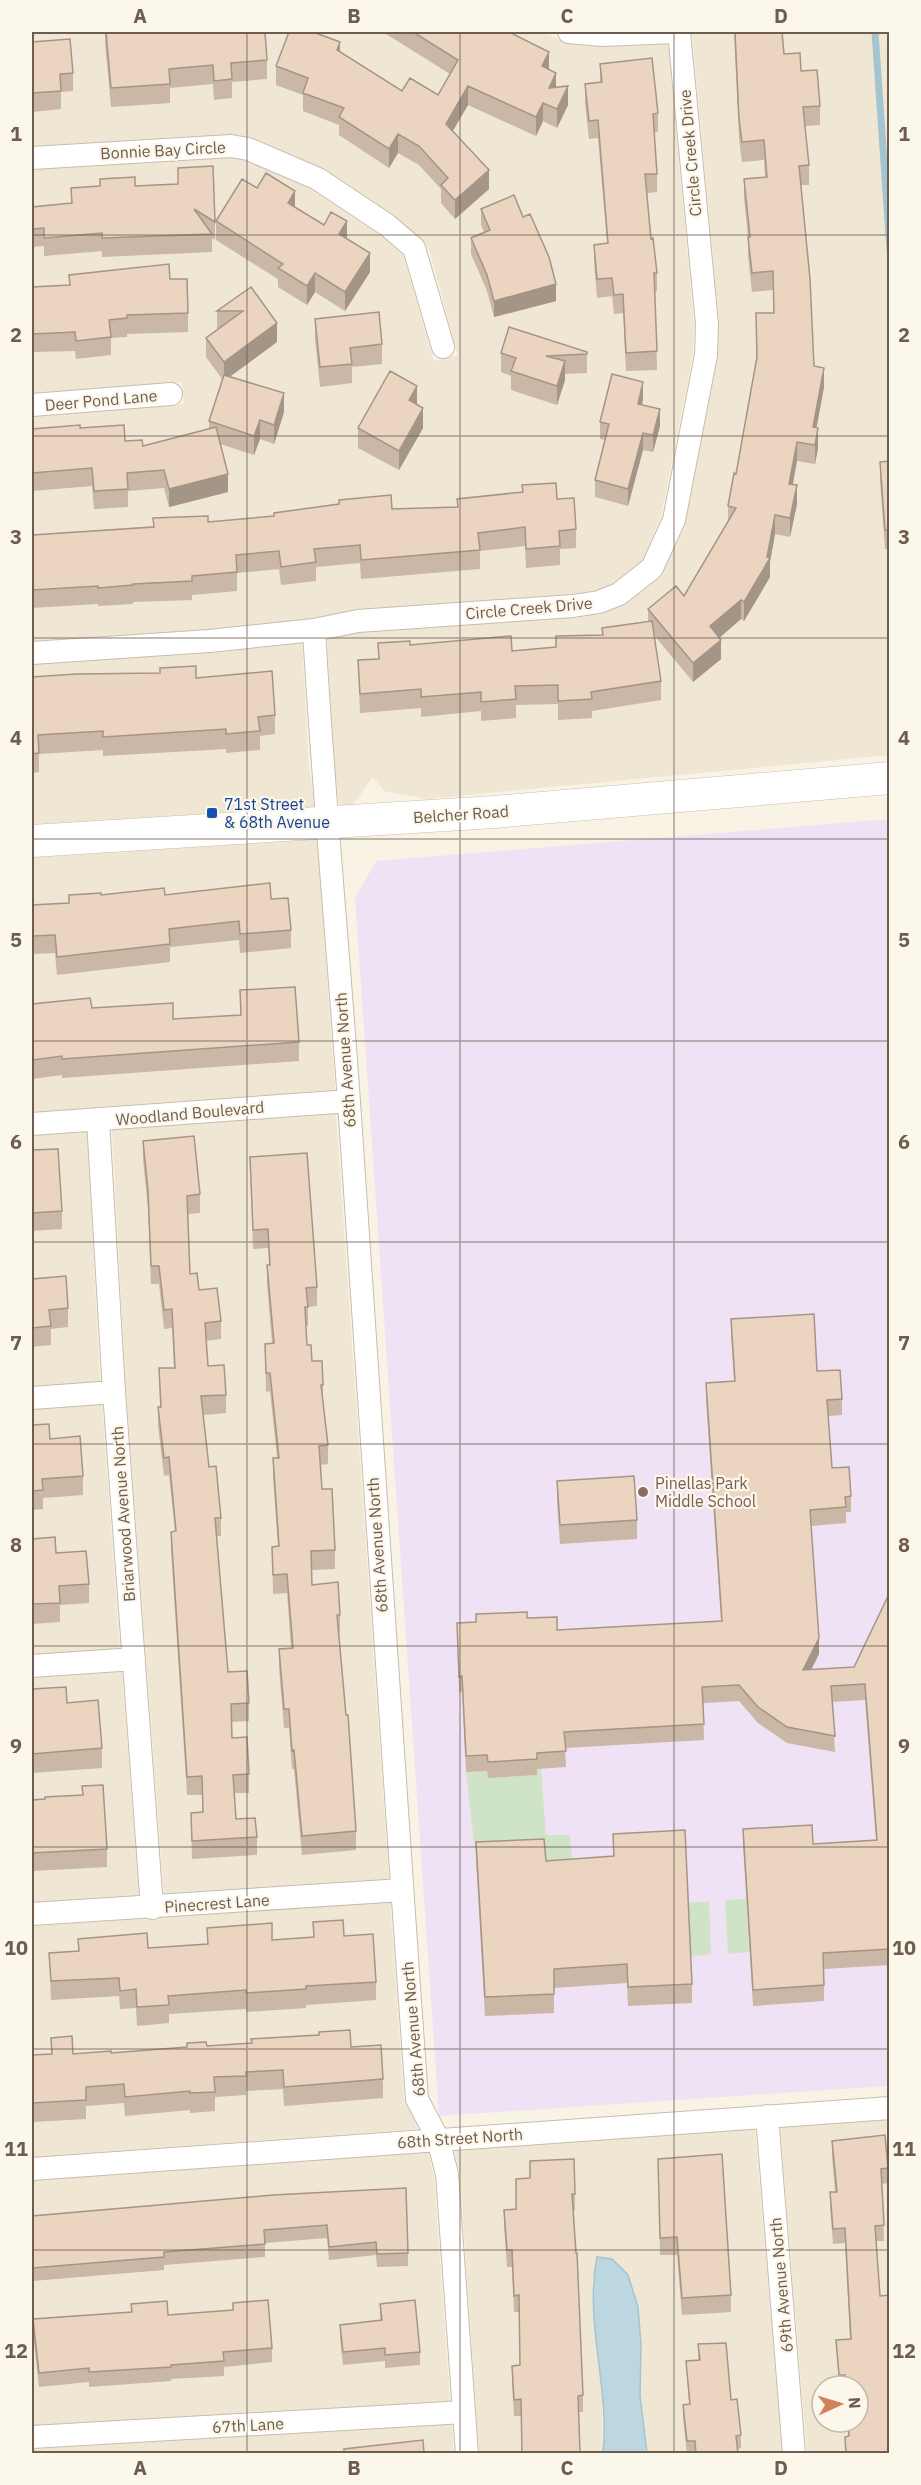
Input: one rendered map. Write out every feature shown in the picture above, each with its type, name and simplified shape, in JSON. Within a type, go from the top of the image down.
[{"type":"main road","name":"Belcher Road","points":[[32,841],[494,812],[890,778]]},
{"type":"street","points":[[569,32],[602,35],[677,32]]},
{"type":"street","name":"Circle Creek Drive","points":[[32,653],[209,641],[314,630],[358,621],[599,602],[619,594],[652,568],[674,520],[706,356],[707,324],[677,32]]},
{"type":"street","name":"Bonnie Bay Circle","points":[[32,158],[231,146],[248,149],[318,179],[387,225],[414,248],[443,347]]},
{"type":"street","name":"Deer Pond Lane","points":[[32,405],[171,394]]},
{"type":"street","name":"68th Avenue North","points":[[314,630],[322,766],[349,1101],[417,2099],[438,2139],[447,2174],[467,2454]]},
{"type":"street","name":"Woodland Boulevard","points":[[32,1124],[349,1101]]},
{"type":"street","name":"Briarwood Avenue North","points":[[98,1120],[114,1392],[152,1908]]},
{"type":"street","points":[[32,1398],[114,1392]]},
{"type":"street","points":[[32,1666],[134,1659]]},
{"type":"street","name":"Pinecrest Lane","points":[[32,1914],[402,1890]]},
{"type":"street","name":"68th Street North","points":[[32,2169],[890,2108]]},
{"type":"street","name":"69th Avenue North","points":[[767,2116],[794,2454]]},
{"type":"street","name":"67th Lane","points":[[32,2438],[464,2412]]},
{"type":"shaded area","points":[[32,32],[543,32],[565,42],[602,46],[668,43],[694,325],[693,354],[661,517],[642,561],[612,584],[596,591],[357,610],[312,619],[208,630],[32,641],[32,417],[184,404],[182,382],[32,394],[32,169],[230,157],[244,160],[311,189],[378,234],[403,255],[434,361],[458,355],[430,253],[423,240],[395,216],[326,170],[254,139],[234,135],[32,146]]},
{"type":"shaded area","points":[[692,32],[889,32],[889,755],[426,799],[384,791],[373,777],[352,806],[340,807],[334,765],[327,639],[359,632],[575,617],[604,612],[628,602],[661,576],[684,529],[718,355],[719,322]]},
{"type":"shaded area","points":[[302,643],[309,767],[315,809],[32,829],[32,664],[210,653]]},
{"type":"shaded area","name":"Pinellas Park Middle School","points":[[889,819],[889,2086],[439,2116],[355,898],[376,861]]},
{"type":"shaded area","points":[[317,832],[335,1090],[32,1112],[32,852]]},
{"type":"shaded area","points":[[336,1113],[389,1880],[164,1896],[126,1391],[112,1130]]},
{"type":"shaded area","points":[[87,1132],[100,1382],[32,1387],[32,1135]]},
{"type":"shaded area","points":[[102,1404],[120,1649],[32,1655],[32,1409]]},
{"type":"shaded area","points":[[122,1672],[139,1897],[32,1903],[32,1677]]},
{"type":"shaded area","points":[[390,1902],[404,2099],[418,2129],[32,2157],[32,1926]]},
{"type":"shaded area","points":[[889,2119],[889,2453],[807,2453],[780,2126]]},
{"type":"shaded area","points":[[755,2128],[782,2453],[647,2453],[640,2396],[641,2344],[638,2307],[598,2257],[592,2283],[602,2399],[603,2453],[479,2453],[460,2173],[454,2149]]},
{"type":"shaded area","points":[[428,2151],[434,2176],[450,2401],[32,2426],[32,2180]]},
{"type":"shaded area","points":[[452,2423],[454,2453],[32,2454],[32,2449]]},
{"type":"green space","points":[[537,1768],[541,1768],[546,1835],[570,1835],[573,1878],[546,1880],[544,1858],[476,1861],[466,1772],[487,1771],[488,1778],[537,1775]]},
{"type":"green space","points":[[746,1899],[749,1952],[728,1954],[725,1900]]},
{"type":"green space","points":[[709,1901],[711,1954],[690,1957],[687,1903]]},
{"type":"water","points":[[597,2257],[612,2259],[628,2275],[638,2307],[641,2344],[640,2396],[647,2453],[603,2453],[603,2404],[593,2306]]},
{"type":"building","points":[[106,32],[265,32],[267,60],[231,63],[232,79],[214,81],[213,65],[169,69],[170,84],[111,88]]},
{"type":"building","points":[[289,32],[313,32],[340,42],[337,50],[402,91],[410,78],[438,95],[458,60],[413,32],[509,32],[549,52],[542,66],[556,73],[549,88],[568,86],[557,109],[543,103],[536,117],[468,86],[446,124],[489,170],[455,200],[441,185],[448,178],[419,146],[398,134],[389,149],[339,117],[344,108],[303,93],[308,78],[276,66]]},
{"type":"building","points":[[735,32],[782,32],[784,54],[800,53],[801,71],[817,70],[820,106],[803,107],[809,165],[799,166],[810,279],[814,366],[824,368],[813,427],[818,428],[815,445],[797,442],[789,484],[797,485],[790,518],[775,515],[767,557],[770,558],[744,602],[741,600],[710,626],[721,640],[693,663],[648,609],[676,586],[684,596],[736,508],[728,506],[757,357],[756,313],[774,313],[773,271],[752,273],[744,179],[767,177],[764,140],[742,142]]},
{"type":"building","points":[[70,39],[73,73],[60,74],[61,91],[32,93],[32,42]]},
{"type":"building","points":[[652,58],[658,113],[653,114],[657,174],[645,174],[651,239],[653,238],[657,273],[654,273],[657,351],[626,353],[623,294],[614,295],[612,278],[597,279],[594,245],[608,243],[598,120],[589,121],[585,84],[602,82],[600,64]]},
{"type":"building","points":[[213,166],[215,222],[194,209],[212,234],[102,238],[102,233],[44,238],[44,228],[32,229],[32,207],[72,203],[71,188],[100,186],[100,179],[135,177],[135,186],[178,184],[178,168]]},
{"type":"building","points":[[266,173],[295,191],[288,203],[324,225],[331,212],[347,221],[339,234],[370,253],[345,292],[315,273],[307,286],[278,268],[283,264],[216,221],[242,179],[257,188]]},
{"type":"building","points":[[514,195],[523,217],[530,214],[549,257],[556,284],[494,301],[487,275],[471,238],[490,230],[481,209]]},
{"type":"building","points":[[169,264],[170,279],[187,279],[188,313],[127,315],[127,318],[109,320],[111,337],[76,341],[75,332],[32,334],[32,287],[70,285],[69,275]]},
{"type":"building","points":[[251,287],[277,323],[224,362],[206,338],[243,311],[217,311]]},
{"type":"building","points":[[379,312],[382,344],[350,348],[352,364],[320,367],[315,319]]},
{"type":"building","points":[[509,327],[587,352],[587,354],[546,356],[565,361],[557,386],[511,371],[516,358],[501,353]]},
{"type":"building","points":[[390,371],[417,386],[409,400],[423,408],[399,451],[358,428]]},
{"type":"building","points":[[612,374],[643,382],[638,404],[660,409],[653,435],[643,433],[628,489],[595,480],[609,424],[600,422]]},
{"type":"building","points":[[224,375],[284,393],[274,425],[260,420],[254,436],[209,421]]},
{"type":"building","points":[[80,425],[80,428],[124,425],[125,441],[142,440],[143,446],[216,427],[228,474],[169,489],[164,470],[127,473],[128,489],[94,491],[92,468],[32,473],[32,429]]},
{"type":"building","points":[[890,461],[890,530],[885,530],[880,462]]},
{"type":"building","points":[[556,483],[557,499],[574,498],[576,529],[559,531],[560,546],[526,549],[525,527],[478,533],[480,550],[361,560],[360,545],[314,549],[316,562],[281,567],[279,551],[236,555],[237,572],[192,576],[192,581],[32,590],[32,535],[154,527],[153,518],[208,516],[208,522],[274,516],[274,513],[339,504],[339,500],[391,495],[392,509],[458,507],[457,499],[523,492],[522,485]]},
{"type":"building","points":[[652,621],[661,681],[591,692],[592,699],[558,701],[558,685],[515,686],[516,699],[481,702],[481,692],[421,697],[421,689],[360,694],[358,660],[379,659],[378,643],[410,641],[410,645],[511,636],[512,651],[556,647],[556,636],[603,635],[602,628]]},
{"type":"building","points":[[196,666],[196,678],[272,671],[275,715],[258,717],[260,731],[226,734],[226,729],[103,737],[103,731],[38,735],[39,753],[32,754],[32,677],[160,673],[160,668]]},
{"type":"building","points":[[270,883],[271,899],[288,898],[291,930],[240,934],[239,921],[169,929],[170,944],[57,957],[55,935],[32,936],[32,905],[69,903],[69,895],[101,893],[101,895],[164,888],[165,895]]},
{"type":"building","points":[[295,987],[299,1042],[62,1059],[62,1056],[32,1060],[32,1004],[90,998],[92,1008],[173,1003],[173,1019],[241,1015],[240,990]]},
{"type":"building","points":[[194,1136],[200,1194],[187,1196],[190,1274],[197,1273],[199,1290],[217,1288],[221,1321],[205,1323],[208,1366],[224,1365],[226,1395],[201,1396],[209,1467],[216,1466],[221,1518],[215,1518],[228,1672],[247,1671],[249,1703],[231,1704],[232,1738],[247,1737],[249,1774],[233,1775],[236,1819],[255,1818],[257,1837],[192,1841],[191,1813],[203,1812],[202,1776],[187,1777],[171,1532],[176,1531],[169,1457],[164,1458],[158,1407],[161,1407],[159,1368],[175,1368],[172,1309],[164,1310],[159,1266],[151,1266],[148,1190],[143,1141]]},
{"type":"building","points":[[58,1149],[62,1211],[32,1213],[32,1150]]},
{"type":"building","points":[[307,1153],[317,1287],[306,1288],[307,1345],[311,1345],[312,1361],[322,1361],[323,1385],[321,1385],[328,1445],[319,1446],[322,1489],[332,1489],[335,1550],[311,1551],[312,1585],[338,1582],[340,1615],[337,1615],[346,1715],[348,1715],[356,1831],[302,1836],[289,1709],[284,1709],[279,1649],[293,1648],[287,1574],[273,1575],[272,1547],[279,1546],[273,1458],[279,1458],[270,1373],[266,1373],[265,1344],[274,1343],[267,1265],[270,1265],[268,1229],[253,1230],[250,1157]]},
{"type":"building","points":[[66,1276],[68,1308],[49,1310],[51,1326],[32,1328],[32,1279]]},
{"type":"building","points":[[814,1314],[817,1371],[840,1370],[842,1399],[827,1400],[832,1468],[849,1467],[851,1496],[845,1497],[846,1507],[810,1510],[819,1638],[803,1670],[854,1667],[890,1592],[890,1949],[823,1953],[824,1985],[753,1990],[743,1829],[812,1825],[813,1844],[877,1840],[865,1684],[831,1686],[835,1736],[787,1727],[758,1707],[739,1685],[702,1687],[704,1724],[564,1732],[566,1751],[537,1753],[537,1759],[488,1762],[487,1755],[466,1756],[457,1623],[476,1622],[476,1614],[527,1612],[527,1618],[557,1617],[557,1630],[722,1621],[706,1383],[735,1381],[731,1319]]},
{"type":"building","points":[[49,1424],[50,1439],[80,1436],[83,1476],[42,1479],[43,1490],[32,1491],[32,1425]]},
{"type":"building","points":[[634,1476],[637,1520],[560,1525],[557,1481]]},
{"type":"building","points":[[55,1537],[56,1553],[86,1551],[89,1584],[59,1586],[60,1603],[32,1604],[32,1539]]},
{"type":"building","points":[[66,1687],[67,1703],[98,1700],[102,1748],[32,1754],[32,1689]]},
{"type":"building","points":[[103,1785],[107,1849],[32,1853],[32,1800],[83,1795],[82,1786]]},
{"type":"building","points":[[685,1830],[692,1984],[628,1987],[627,1964],[554,1969],[554,1994],[485,1997],[476,1842],[544,1839],[546,1861],[614,1856],[613,1834]]},
{"type":"building","points":[[343,1920],[344,1936],[373,1934],[376,1982],[306,1986],[306,1989],[246,1993],[246,1990],[168,1996],[169,2005],[137,2007],[136,1989],[120,1991],[119,1978],[51,1981],[49,1953],[79,1951],[78,1939],[147,1933],[148,1948],[208,1944],[207,1928],[272,1923],[272,1940],[314,1937],[313,1922]]},
{"type":"building","points":[[350,2030],[351,2047],[381,2045],[383,2079],[284,2087],[283,2070],[246,2072],[246,2076],[214,2077],[215,2092],[190,2093],[190,2091],[125,2097],[124,2084],[86,2087],[86,2100],[32,2103],[32,2055],[52,2054],[51,2038],[72,2036],[73,2054],[111,2051],[111,2053],[187,2047],[187,2043],[206,2042],[207,2046],[252,2043],[251,2039],[319,2035],[319,2032]]},
{"type":"building","points":[[885,2135],[888,2168],[881,2169],[884,2225],[875,2226],[880,2296],[890,2295],[890,2454],[846,2454],[845,2437],[849,2434],[870,2434],[870,2374],[839,2374],[836,2340],[851,2339],[845,2228],[833,2229],[830,2192],[837,2192],[832,2141]]},
{"type":"building","points":[[722,2154],[731,2295],[682,2298],[677,2237],[660,2238],[658,2159]]},
{"type":"building","points":[[574,2159],[575,2194],[572,2194],[583,2395],[578,2396],[580,2452],[522,2454],[521,2399],[514,2400],[512,2366],[520,2365],[519,2295],[514,2296],[512,2250],[507,2250],[504,2210],[516,2209],[516,2179],[530,2178],[530,2161]]},
{"type":"building","points":[[406,2188],[408,2253],[377,2254],[376,2242],[329,2247],[327,2225],[264,2230],[265,2244],[164,2252],[164,2257],[32,2268],[32,2216],[273,2195]]},
{"type":"building","points":[[268,2300],[272,2348],[223,2352],[224,2361],[171,2365],[171,2367],[89,2372],[89,2368],[39,2373],[33,2319],[132,2312],[131,2304],[167,2301],[168,2315],[233,2310],[233,2303]]},
{"type":"building","points":[[415,2300],[420,2352],[385,2355],[385,2348],[343,2352],[340,2325],[382,2320],[380,2304]]},
{"type":"building","points":[[726,2343],[731,2400],[737,2399],[741,2435],[736,2436],[738,2454],[696,2454],[695,2441],[687,2441],[683,2405],[690,2404],[686,2361],[700,2360],[698,2344]]},
{"type":"building","points":[[423,2440],[424,2454],[344,2454],[344,2449]]},
{"type":"waterway","points":[[875,32],[890,250]]},
{"type":"place","name":"71st Street & 68th Avenue","points":[[212,813]]},
{"type":"place","name":"Pinellas Park Middle School","points":[[643,1492]]}]
